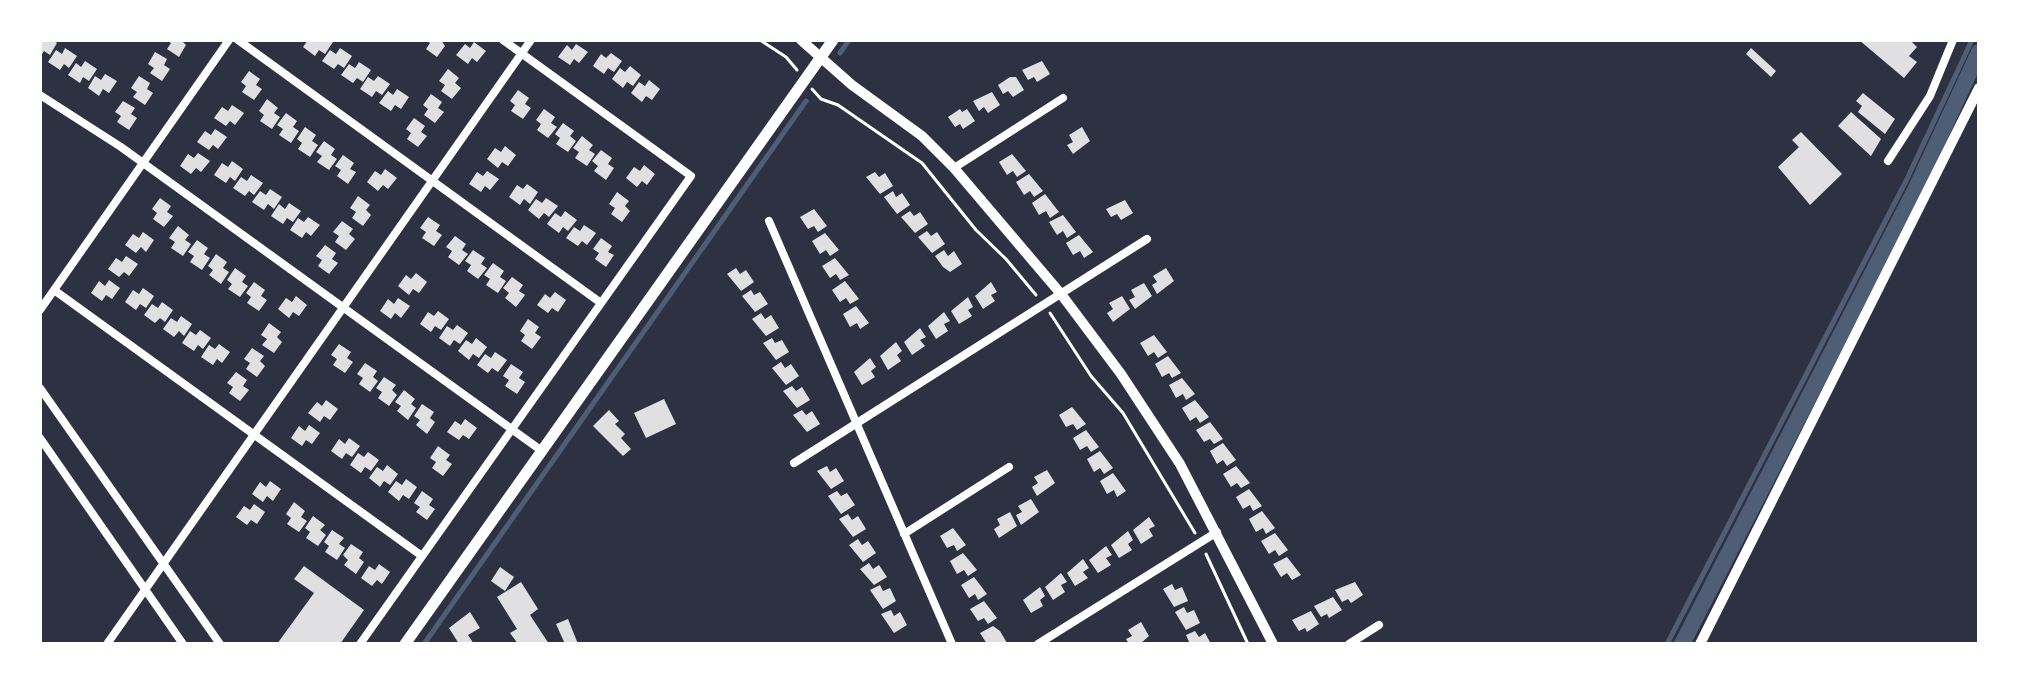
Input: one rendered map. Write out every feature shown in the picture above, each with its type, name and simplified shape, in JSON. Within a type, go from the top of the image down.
[{"type":"main road","points":[[405,644],[833,40]]},
{"type":"street","points":[[40,310],[229,40]]},
{"type":"street","points":[[238,40],[601,303]]},
{"type":"street","points":[[360,644],[691,176],[503,40]]},
{"type":"street","points":[[107,644],[531,40]]},
{"type":"street","points":[[801,40],[822,55],[852,85],[922,136],[954,168],[1061,294],[1121,374],[1180,464],[1273,644]]},
{"type":"street","points":[[1888,161],[1930,96],[1953,40]]},
{"type":"street","points":[[1700,644],[1979,88]]},
{"type":"street","points":[[40,95],[143,163],[542,451]]},
{"type":"street","points":[[954,168],[1063,98]]},
{"type":"street","points":[[769,221],[952,644]]},
{"type":"street","points":[[794,463],[1147,239]]},
{"type":"street","points":[[54,290],[422,556]]},
{"type":"street","points":[[40,388],[220,644]]},
{"type":"street","points":[[40,438],[183,644]]},
{"type":"street","points":[[904,534],[1009,467]]},
{"type":"street","points":[[1038,644],[1217,532]]},
{"type":"street","points":[[1349,644],[1379,625]]},
{"type":"path","points":[[760,40],[786,57],[821,99],[838,105],[922,163],[976,230],[1006,259],[1044,305],[1065,332],[1091,376],[1123,413],[1200,542],[1248,644]]},
{"type":"building","points":[[165,40],[181,40],[186,45],[179,57],[167,49],[171,43]]},
{"type":"building","points":[[308,40],[333,42],[325,54],[319,50],[315,56],[303,47]]},
{"type":"building","points":[[425,40],[441,40],[445,46],[437,57],[426,49],[430,43]]},
{"type":"building","points":[[1859,40],[1910,40],[1917,47],[1909,56],[1917,62],[1904,78]]},
{"type":"building","points":[[40,41],[57,43],[50,55],[44,51],[40,57]]},
{"type":"building","points":[[474,42],[486,51],[477,62],[472,58],[468,64],[456,55],[465,44],[470,48]]},
{"type":"building","points":[[576,44],[588,52],[579,63],[574,59],[570,65],[558,57],[567,45],[572,50]]},
{"type":"building","points":[[65,48],[77,56],[69,68],[64,64],[60,70],[48,62],[56,50],[62,54]]},
{"type":"building","points":[[340,48],[352,56],[344,68],[338,64],[334,69],[322,61],[330,50],[336,54]]},
{"type":"building","points":[[1751,48],[1776,71],[1771,77],[1746,54]]},
{"type":"building","points":[[155,52],[167,59],[164,65],[170,69],[162,81],[150,73],[154,68],[148,64]]},
{"type":"building","points":[[611,53],[622,61],[614,72],[608,68],[604,74],[593,66],[601,54],[606,58]]},
{"type":"building","points":[[85,61],[97,69],[89,81],[83,77],[80,83],[68,75],[76,63],[81,67]]},
{"type":"building","points":[[1042,61],[1050,74],[1037,82],[1034,77],[1028,80],[1022,70]]},
{"type":"building","points":[[359,62],[371,70],[363,82],[357,78],[353,83],[341,75],[349,64],[355,68]]},
{"type":"building","points":[[630,66],[641,75],[633,86],[627,82],[623,88],[612,79],[620,68],[625,72]]},
{"type":"building","points":[[448,69],[459,78],[455,83],[461,88],[452,99],[441,91],[445,85],[439,81]]},
{"type":"building","points":[[249,71],[260,79],[256,85],[262,89],[254,100],[242,92],[246,86],[241,82]]},
{"type":"building","points":[[105,74],[117,81],[109,93],[103,89],[99,96],[88,88],[95,76],[101,80]]},
{"type":"building","points":[[139,76],[150,83],[147,89],[153,93],[145,105],[133,97],[137,92],[131,88]]},
{"type":"building","points":[[378,76],[390,84],[382,95],[376,91],[372,97],[360,89],[368,77],[374,81]]},
{"type":"building","points":[[1010,77],[1016,77],[1024,90],[1013,97],[1008,91],[1003,94],[998,85]]},
{"type":"building","points":[[649,80],[660,89],[652,100],[646,96],[642,102],[631,93],[639,82],[645,86]]},
{"type":"building","points":[[397,89],[409,97],[401,109],[395,105],[391,111],[379,103],[388,91],[393,95]]},
{"type":"building","points":[[518,90],[529,98],[525,104],[531,108],[523,119],[511,111],[515,105],[510,101]]},
{"type":"building","points":[[992,92],[1000,105],[988,113],[984,107],[979,111],[973,101]]},
{"type":"building","points":[[1863,93],[1895,119],[1885,134],[1858,112],[1862,106],[1856,101]]},
{"type":"building","points":[[431,94],[442,102],[438,108],[444,112],[435,123],[424,115],[428,109],[423,105]]},
{"type":"building","points":[[267,99],[278,108],[274,113],[280,117],[272,129],[260,121],[264,115],[259,111]]},
{"type":"building","points":[[123,101],[135,108],[131,114],[137,118],[129,130],[117,122],[121,116],[115,112]]},
{"type":"building","points":[[232,105],[244,113],[235,125],[230,121],[226,126],[214,118],[222,107],[228,111]]},
{"type":"building","points":[[544,109],[555,117],[551,123],[557,127],[548,138],[537,130],[541,124],[536,120]]},
{"type":"building","points":[[960,109],[962,112],[967,109],[975,121],[963,129],[960,124],[955,127],[948,117]]},
{"type":"building","points":[[1851,112],[1881,139],[1871,156],[1838,126]]},
{"type":"building","points":[[286,113],[297,121],[293,127],[299,131],[291,143],[279,135],[283,129],[277,125]]},
{"type":"building","points":[[414,118],[425,126],[421,132],[427,136],[418,147],[407,139],[411,133],[406,129]]},
{"type":"building","points":[[563,123],[574,131],[570,136],[576,141],[568,152],[556,144],[560,138],[555,134]]},
{"type":"building","points":[[305,127],[316,135],[312,141],[318,145],[310,157],[298,149],[302,143],[297,139]]},
{"type":"building","points":[[1082,127],[1090,141],[1073,154],[1067,145],[1073,142],[1069,135]]},
{"type":"building","points":[[215,129],[227,137],[218,149],[213,145],[209,150],[197,142],[205,131],[211,135]]},
{"type":"building","points":[[1801,132],[1842,174],[1810,205],[1778,167],[1799,147],[1792,140]]},
{"type":"building","points":[[582,136],[593,145],[589,150],[595,154],[587,166],[575,158],[579,152],[573,148]]},
{"type":"building","points":[[324,141],[335,149],[331,155],[337,159],[329,170],[317,162],[322,156],[316,152]]},
{"type":"building","points":[[505,146],[516,155],[508,166],[502,162],[498,168],[487,159],[495,148],[501,152]]},
{"type":"building","points":[[601,150],[612,158],[608,164],[614,168],[606,180],[594,171],[598,166],[592,161]]},
{"type":"building","points":[[198,153],[210,161],[201,172],[196,168],[191,174],[180,166],[188,154],[194,158]]},
{"type":"building","points":[[1012,154],[1026,171],[1017,177],[1013,171],[1007,175],[999,162]]},
{"type":"building","points":[[343,155],[354,163],[350,169],[356,172],[348,184],[337,176],[341,170],[335,166]]},
{"type":"building","points":[[232,161],[243,169],[235,181],[230,177],[226,183],[214,175],[222,163],[228,167]]},
{"type":"building","points":[[644,165],[655,174],[647,185],[642,181],[637,187],[626,178],[634,167],[640,171]]},
{"type":"building","points":[[385,169],[397,178],[388,189],[383,185],[378,191],[367,182],[375,171],[381,175]]},
{"type":"building","points":[[487,171],[499,179],[490,190],[485,186],[481,192],[469,184],[477,172],[483,176]]},
{"type":"building","points":[[875,172],[879,177],[885,173],[893,186],[880,194],[866,177]]},
{"type":"building","points":[[1029,174],[1043,191],[1034,197],[1030,191],[1024,195],[1016,182]]},
{"type":"building","points":[[251,175],[263,183],[254,195],[249,191],[245,196],[233,188],[241,177],[247,181]]},
{"type":"building","points":[[527,184],[538,192],[530,204],[524,199],[520,205],[509,197],[517,185],[523,189]]},
{"type":"building","points":[[270,189],[282,197],[274,209],[268,204],[264,210],[252,202],[260,191],[266,195]]},
{"type":"building","points":[[893,191],[896,197],[902,193],[910,205],[897,214],[884,197]]},
{"type":"building","points":[[617,192],[629,201],[625,206],[630,211],[622,222],[611,214],[615,208],[609,204]]},
{"type":"building","points":[[1045,194],[1059,212],[1050,218],[1046,211],[1039,215],[1032,203]]},
{"type":"building","points":[[358,196],[370,205],[366,210],[371,215],[363,226],[352,218],[356,212],[350,208]]},
{"type":"building","points":[[160,198],[171,206],[167,212],[173,216],[164,227],[153,219],[157,213],[152,209]]},
{"type":"building","points":[[546,198],[558,206],[549,217],[544,213],[539,219],[528,210],[536,199],[542,203]]},
{"type":"building","points":[[1125,200],[1133,213],[1121,220],[1117,214],[1111,217],[1106,209]]},
{"type":"building","points":[[289,203],[301,211],[293,222],[287,218],[283,224],[271,216],[279,204],[285,209]]},
{"type":"building","points":[[814,209],[827,226],[818,232],[814,226],[808,229],[800,217]]},
{"type":"building","points":[[565,211],[577,220],[568,231],[563,227],[559,233],[547,224],[555,213],[561,217]]},
{"type":"building","points":[[910,211],[914,216],[920,212],[928,224],[915,233],[901,217]]},
{"type":"building","points":[[1063,215],[1076,232],[1067,238],[1063,231],[1057,235],[1049,222]]},
{"type":"building","points":[[308,217],[320,225],[311,236],[306,232],[302,238],[290,230],[298,218],[304,222]]},
{"type":"building","points":[[428,217],[440,225],[436,231],[442,235],[434,246],[422,238],[426,232],[420,228]]},
{"type":"building","points":[[342,221],[353,229],[349,234],[355,239],[346,250],[335,242],[339,236],[333,232]]},
{"type":"building","points":[[584,225],[596,233],[587,245],[582,241],[578,246],[566,238],[574,227],[580,231]]},
{"type":"building","points":[[178,226],[189,235],[185,240],[191,244],[183,256],[171,248],[175,242],[169,238]]},
{"type":"building","points":[[927,231],[931,236],[937,232],[945,244],[932,253],[918,237]]},
{"type":"building","points":[[143,232],[154,240],[146,252],[141,247],[136,253],[125,245],[133,234],[139,238]]},
{"type":"building","points":[[825,233],[839,250],[830,256],[826,250],[820,254],[812,241]]},
{"type":"building","points":[[1079,235],[1093,252],[1084,258],[1080,251],[1073,255],[1066,243]]},
{"type":"building","points":[[455,236],[466,244],[462,250],[468,254],[459,265],[448,257],[452,251],[446,247]]},
{"type":"building","points":[[601,238],[612,246],[608,252],[614,255],[606,267],[595,259],[599,253],[593,249]]},
{"type":"building","points":[[197,240],[208,248],[204,254],[210,258],[202,270],[190,262],[194,256],[188,252]]},
{"type":"building","points":[[325,245],[336,253],[332,259],[338,263],[329,274],[318,266],[322,260],[316,256]]},
{"type":"building","points":[[473,250],[485,258],[481,264],[487,268],[478,279],[467,271],[471,265],[465,261]]},
{"type":"building","points":[[944,250],[948,256],[954,251],[962,264],[950,272],[935,256]]},
{"type":"building","points":[[216,254],[227,262],[223,268],[229,272],[221,284],[209,275],[213,270],[208,266]]},
{"type":"building","points":[[126,256],[138,264],[129,276],[124,272],[119,277],[108,269],[116,258],[122,262]]},
{"type":"building","points":[[835,258],[849,275],[840,280],[836,274],[830,278],[822,266]]},
{"type":"building","points":[[493,263],[504,271],[500,277],[506,281],[498,293],[486,285],[490,279],[484,275]]},
{"type":"building","points":[[235,268],[246,276],[242,282],[248,286],[240,297],[228,289],[232,284],[227,280]]},
{"type":"building","points":[[736,268],[740,274],[746,270],[754,282],[741,291],[727,274]]},
{"type":"building","points":[[1166,268],[1174,281],[1157,294],[1152,285],[1157,282],[1153,276]]},
{"type":"building","points":[[416,273],[427,282],[419,293],[413,289],[409,295],[398,286],[406,275],[411,279]]},
{"type":"building","points":[[512,277],[523,285],[519,291],[525,295],[516,307],[505,298],[509,293],[503,288]]},
{"type":"building","points":[[109,280],[120,288],[112,299],[106,295],[102,301],[91,293],[99,281],[105,286]]},
{"type":"building","points":[[845,281],[859,299],[850,304],[846,298],[840,302],[832,290]]},
{"type":"building","points":[[254,282],[265,290],[261,296],[267,300],[259,311],[247,303],[251,297],[246,293]]},
{"type":"building","points":[[991,282],[997,292],[991,295],[995,301],[983,309],[975,296]]},
{"type":"building","points":[[1144,283],[1152,296],[1135,309],[1129,300],[1135,297],[1131,290]]},
{"type":"building","points":[[143,288],[154,296],[146,308],[140,304],[136,310],[125,302],[133,290],[139,294]]},
{"type":"building","points":[[751,290],[754,295],[760,292],[768,304],[755,312],[742,296]]},
{"type":"building","points":[[555,292],[566,300],[558,312],[552,308],[548,313],[537,305],[545,294],[550,298]]},
{"type":"building","points":[[296,296],[307,305],[299,316],[293,312],[289,318],[278,309],[286,298],[292,302]]},
{"type":"building","points":[[1122,296],[1130,309],[1113,322],[1107,313],[1113,309],[1109,303]]},
{"type":"building","points":[[968,297],[973,307],[968,310],[972,316],[959,324],[951,311]]},
{"type":"building","points":[[398,298],[410,306],[401,318],[395,313],[391,319],[380,311],[388,299],[394,304]]},
{"type":"building","points":[[162,302],[173,310],[165,322],[160,318],[155,323],[144,315],[152,304],[158,308]]},
{"type":"building","points":[[856,306],[869,323],[860,329],[857,323],[850,327],[843,314]]},
{"type":"building","points":[[438,311],[449,319],[441,330],[435,326],[431,332],[420,324],[428,312],[434,316]]},
{"type":"building","points":[[944,312],[950,321],[944,324],[948,331],[936,339],[928,326]]},
{"type":"building","points":[[761,313],[765,319],[771,315],[779,328],[766,336],[752,319]]},
{"type":"building","points":[[181,316],[192,324],[184,336],[179,331],[174,337],[163,329],[171,318],[177,322]]},
{"type":"building","points":[[528,319],[539,327],[535,333],[541,337],[532,349],[521,341],[525,335],[520,331]]},
{"type":"building","points":[[269,323],[281,332],[277,337],[282,342],[274,353],[262,345],[267,339],[261,335]]},
{"type":"building","points":[[457,325],[468,333],[460,344],[454,340],[450,346],[439,338],[447,326],[453,330]]},
{"type":"building","points":[[920,328],[926,337],[920,340],[925,346],[912,355],[904,342]]},
{"type":"building","points":[[200,330],[211,338],[203,349],[198,345],[194,351],[182,343],[190,331],[196,335]]},
{"type":"building","points":[[1154,335],[1167,352],[1158,358],[1154,352],[1148,356],[1140,343]]},
{"type":"building","points":[[476,338],[487,347],[479,358],[473,354],[469,360],[458,351],[466,340],[472,344]]},
{"type":"building","points":[[772,338],[775,343],[782,340],[789,352],[776,360],[763,343]]},
{"type":"building","points":[[896,342],[902,351],[897,355],[901,361],[888,370],[880,356]]},
{"type":"building","points":[[219,344],[230,352],[222,363],[217,359],[213,365],[201,357],[209,345],[215,349]]},
{"type":"building","points":[[339,344],[351,352],[347,358],[353,362],[345,373],[333,365],[337,359],[331,355]]},
{"type":"building","points":[[252,348],[264,356],[260,361],[265,366],[257,377],[246,369],[250,363],[244,359]]},
{"type":"building","points":[[495,352],[507,360],[498,372],[492,368],[488,373],[477,365],[485,354],[491,358]]},
{"type":"building","points":[[1168,356],[1181,373],[1172,378],[1169,373],[1162,377],[1155,364]]},
{"type":"building","points":[[870,358],[876,367],[871,371],[875,377],[862,385],[854,372]]},
{"type":"building","points":[[781,362],[785,368],[791,364],[799,376],[786,385],[772,368]]},
{"type":"building","points":[[365,363],[377,371],[373,377],[378,381],[370,392],[359,384],[363,378],[357,374]]},
{"type":"building","points":[[511,364],[523,372],[519,378],[525,382],[517,394],[505,386],[509,380],[503,376]]},
{"type":"building","points":[[236,372],[247,380],[243,386],[249,390],[240,401],[229,393],[233,387],[227,383]]},
{"type":"building","points":[[384,377],[396,385],[392,390],[397,395],[389,406],[378,398],[382,392],[376,388]]},
{"type":"building","points":[[1182,378],[1195,394],[1186,400],[1183,394],[1176,398],[1169,385]]},
{"type":"building","points":[[792,386],[796,391],[802,387],[810,400],[797,408],[783,391]]},
{"type":"building","points":[[404,390],[415,399],[411,404],[416,408],[408,420],[397,411],[401,406],[395,402]]},
{"type":"building","points":[[664,399],[676,424],[646,438],[634,413]]},
{"type":"building","points":[[326,400],[338,409],[330,420],[324,416],[320,422],[308,413],[317,402],[322,406]]},
{"type":"building","points":[[1195,400],[1209,417],[1200,423],[1196,417],[1190,421],[1182,408]]},
{"type":"building","points":[[422,404],[434,412],[430,418],[435,422],[427,434],[416,425],[420,420],[414,416]]},
{"type":"building","points":[[1072,407],[1086,424],[1077,430],[1073,424],[1066,427],[1059,415]]},
{"type":"building","points":[[609,410],[619,421],[615,424],[625,434],[621,438],[631,449],[623,456],[593,426]]},
{"type":"building","points":[[802,410],[806,415],[812,411],[820,424],[807,432],[793,415]]},
{"type":"building","points":[[465,419],[477,428],[469,439],[463,435],[459,440],[447,432],[455,421],[461,425]]},
{"type":"building","points":[[1210,422],[1223,439],[1214,444],[1210,439],[1204,442],[1196,430]]},
{"type":"building","points":[[309,425],[320,433],[312,444],[306,440],[302,446],[291,438],[299,426],[305,431]]},
{"type":"building","points":[[1086,430],[1099,447],[1091,452],[1087,446],[1080,450],[1073,438]]},
{"type":"building","points":[[349,438],[360,446],[352,457],[346,453],[342,459],[331,451],[339,439],[345,444]]},
{"type":"building","points":[[1223,443],[1236,460],[1227,466],[1223,460],[1217,464],[1210,451]]},
{"type":"building","points":[[438,446],[450,455],[446,460],[452,464],[443,476],[432,468],[436,462],[430,458]]},
{"type":"building","points":[[1100,451],[1113,468],[1104,474],[1100,468],[1094,472],[1087,459]]},
{"type":"building","points":[[368,452],[379,460],[371,471],[365,467],[361,473],[350,465],[358,453],[364,457]]},
{"type":"building","points":[[387,465],[398,474],[390,485],[384,481],[380,487],[369,478],[377,467],[383,471]]},
{"type":"building","points":[[827,466],[830,472],[836,468],[844,481],[831,489],[817,471]]},
{"type":"building","points":[[1236,466],[1250,483],[1241,488],[1237,483],[1231,487],[1223,474]]},
{"type":"building","points":[[1047,470],[1055,483],[1037,496],[1032,487],[1038,483],[1034,477]]},
{"type":"building","points":[[1113,473],[1126,491],[1117,497],[1114,490],[1107,494],[1100,481]]},
{"type":"building","points":[[406,479],[417,487],[409,499],[403,495],[399,501],[388,492],[396,481],[402,485]]},
{"type":"building","points":[[270,481],[281,489],[273,501],[267,496],[263,502],[252,494],[260,482],[266,487]]},
{"type":"building","points":[[1249,489],[1262,506],[1253,511],[1250,505],[1243,509],[1236,497]]},
{"type":"building","points":[[422,491],[433,499],[429,505],[435,509],[427,520],[416,512],[420,507],[414,503]]},
{"type":"building","points":[[837,491],[841,496],[847,493],[855,505],[841,514],[828,496]]},
{"type":"building","points":[[1031,499],[1039,512],[1021,525],[1016,515],[1022,512],[1018,506]]},
{"type":"building","points":[[294,502],[305,511],[301,517],[307,521],[299,532],[287,524],[291,518],[286,514]]},
{"type":"building","points":[[254,504],[265,512],[257,524],[251,520],[247,525],[236,517],[244,506],[250,510]]},
{"type":"building","points":[[1262,511],[1275,528],[1266,534],[1263,528],[1256,532],[1249,519]]},
{"type":"building","points":[[1010,512],[1017,526],[999,538],[994,529],[1000,525],[997,519]]},
{"type":"building","points":[[848,514],[852,520],[858,516],[866,529],[853,537],[839,519]]},
{"type":"building","points":[[313,516],[325,525],[320,530],[326,535],[318,546],[306,538],[310,532],[305,528]]},
{"type":"building","points":[[1149,517],[1155,526],[1149,529],[1153,536],[1141,544],[1133,530]]},
{"type":"building","points":[[953,528],[966,545],[957,551],[954,545],[947,548],[940,536]]},
{"type":"building","points":[[332,530],[344,538],[339,544],[345,548],[337,560],[325,552],[329,546],[324,542]]},
{"type":"building","points":[[1128,531],[1133,540],[1128,544],[1132,550],[1119,558],[1111,545]]},
{"type":"building","points":[[1275,533],[1288,550],[1279,556],[1275,550],[1269,554],[1261,541]]},
{"type":"building","points":[[858,539],[862,545],[868,541],[876,553],[863,562],[849,545]]},
{"type":"building","points":[[351,544],[363,552],[359,558],[364,562],[356,574],[344,565],[348,560],[343,555]]},
{"type":"building","points":[[1106,546],[1112,555],[1106,558],[1111,565],[1098,573],[1089,560]]},
{"type":"building","points":[[963,553],[977,570],[968,576],[964,570],[957,574],[950,561]]},
{"type":"building","points":[[1287,557],[1301,575],[1292,580],[1287,573],[1281,577],[1273,564]]},
{"type":"building","points":[[1083,559],[1089,568],[1083,572],[1088,578],[1075,586],[1067,573]]},
{"type":"building","points":[[869,563],[873,569],[879,565],[887,577],[874,585],[860,569]]},
{"type":"building","points":[[379,564],[390,572],[382,584],[377,580],[372,586],[361,578],[369,566],[375,570]]},
{"type":"building","points":[[304,566],[364,610],[340,644],[277,644],[314,593],[294,579]]},
{"type":"building","points":[[500,567],[514,577],[505,591],[491,581]]},
{"type":"building","points":[[1061,573],[1067,582],[1061,585],[1065,592],[1053,600],[1045,587]]},
{"type":"building","points":[[974,577],[987,594],[978,600],[975,594],[969,598],[961,585]]},
{"type":"building","points":[[521,582],[538,609],[530,615],[549,644],[518,644],[510,633],[517,629],[497,597]]},
{"type":"building","points":[[1355,582],[1363,595],[1351,603],[1348,599],[1342,602],[1335,590]]},
{"type":"building","points":[[1172,584],[1175,590],[1182,587],[1188,601],[1174,607],[1163,589]]},
{"type":"building","points":[[880,585],[883,591],[890,588],[896,601],[883,609],[870,590]]},
{"type":"building","points":[[1040,587],[1045,596],[1040,600],[1043,606],[1031,613],[1023,600]]},
{"type":"building","points":[[1333,597],[1342,610],[1329,618],[1327,614],[1321,617],[1314,606]]},
{"type":"building","points":[[984,601],[997,618],[988,624],[984,618],[978,621],[970,609]]},
{"type":"building","points":[[1184,607],[1187,613],[1194,610],[1200,623],[1186,630],[1175,612]]},
{"type":"building","points":[[891,610],[894,616],[900,612],[907,625],[894,633],[881,614]]},
{"type":"building","points":[[1311,611],[1319,624],[1307,632],[1305,628],[1299,631],[1292,620]]},
{"type":"building","points":[[470,612],[480,628],[468,635],[474,644],[459,644],[449,628]]},
{"type":"building","points":[[568,619],[578,644],[565,644],[556,624]]},
{"type":"building","points":[[1141,622],[1149,636],[1140,644],[1129,644],[1126,639],[1132,636],[1128,630]]},
{"type":"building","points":[[993,626],[1007,643],[987,644],[980,633]]},
{"type":"building","points":[[1195,631],[1199,637],[1205,633],[1211,644],[1190,644],[1186,635]]},
{"type":"waterway","points":[[840,53],[849,40]]},
{"type":"waterway","points":[[1667,644],[1906,181],[1972,40]]},
{"type":"waterway","points":[[1682,644],[1915,190],[1979,52]]},
{"type":"waterway","points":[[424,644],[806,101]]}]
